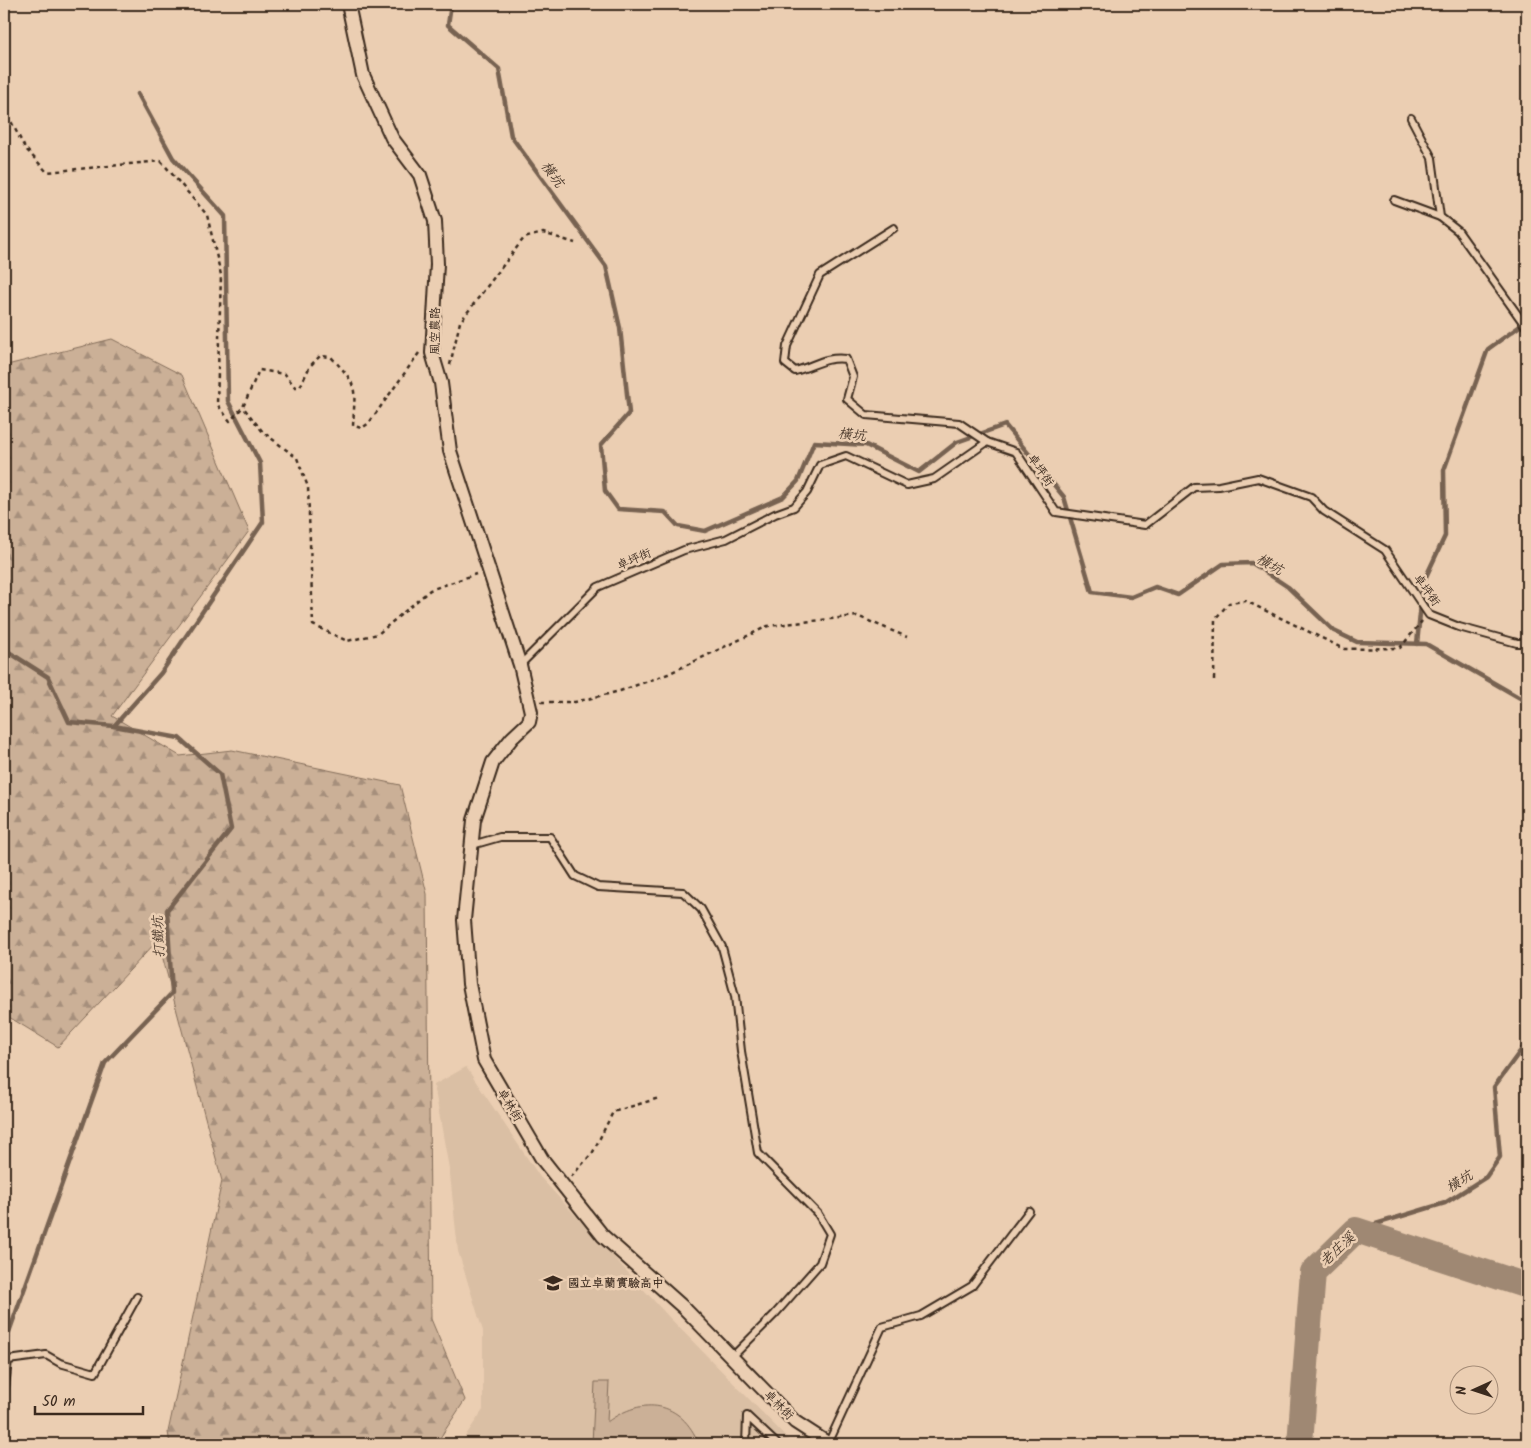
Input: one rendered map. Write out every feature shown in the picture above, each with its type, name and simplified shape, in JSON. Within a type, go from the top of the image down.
[{"type":"street","name":"風空農路","points":[[348,4],[363,75],[392,138],[420,175],[435,221],[437,264],[432,352],[441,383],[450,451],[520,665]]},
{"type":"street","name":"卓林街","points":[[520,665],[531,712],[528,722],[512,738],[493,762],[474,820],[464,920],[469,984],[484,1060],[542,1159],[603,1236],[684,1308],[795,1422],[828,1444]]},
{"type":"lane","points":[[1411,118],[1432,158],[1440,217]]},
{"type":"lane","points":[[1394,200],[1440,217],[1458,231],[1527,328]]},
{"type":"lane","points":[[894,228],[820,275],[787,346],[785,363],[795,371],[813,367],[832,357],[846,359],[853,377],[847,399],[866,415],[959,423],[986,442]]},
{"type":"lane","name":"卓坪街","points":[[520,665],[598,587],[684,550],[726,539],[775,514],[794,507],[808,492],[820,465],[846,456],[907,485],[934,479],[986,442],[1016,452],[1056,512],[1145,525],[1194,487],[1219,486],[1258,478],[1311,497],[1324,512],[1385,550],[1429,615],[1458,628],[1517,643],[1527,643]]},
{"type":"lane","points":[[472,845],[500,838],[550,837],[575,876],[598,887],[683,892],[701,909],[722,946],[735,996],[758,1153],[818,1214],[830,1234],[820,1263],[775,1314],[732,1357]]},
{"type":"lane","points":[[828,1444],[882,1327],[920,1316],[972,1286],[1029,1211]]},
{"type":"lane","points":[[8,1360],[46,1355],[60,1363],[95,1373],[137,1297]]},
{"type":"lane","points":[[4,1352],[8,1360],[4,1397]]},
{"type":"lane","points":[[746,1444],[747,1416],[776,1444]]},
{"type":"path","points":[[1182,4],[1187,6],[1229,4]]},
{"type":"path","points":[[4,108],[25,148],[47,172],[161,161],[207,215],[221,275],[217,404],[230,422],[243,407],[259,370],[285,374],[295,387],[300,387],[310,366],[320,356],[331,357],[348,374],[356,394],[352,426],[362,428],[369,423],[433,334]]},
{"type":"path","points":[[441,383],[454,359],[460,322],[524,238],[543,233],[574,243]]},
{"type":"path","points":[[243,407],[263,432],[297,458],[308,487],[313,625],[347,641],[378,634],[430,590],[489,569]]},
{"type":"path","points":[[1214,680],[1214,619],[1229,603],[1246,602],[1344,649],[1400,648],[1416,627],[1429,615]]},
{"type":"path","points":[[529,702],[575,702],[620,691],[668,674],[768,626],[857,616],[907,637]]},
{"type":"path","points":[[563,1186],[593,1152],[613,1112],[659,1098]]},
{"type":"shaded area","name":"國立卓蘭實驗高中","points":[[466,1067],[540,1177],[668,1316],[793,1444],[460,1444],[483,1410],[483,1331],[458,1251],[450,1174],[434,1085]]},
{"type":"green space","points":[[112,339],[182,375],[249,531],[112,716],[180,756],[232,750],[400,785],[427,894],[431,1319],[465,1400],[436,1444],[170,1444],[168,1432],[222,1181],[158,940],[58,1047],[4,1014],[4,362],[7,365]]},
{"type":"green space","points":[[595,1382],[609,1382],[607,1422],[634,1408],[660,1407],[682,1418],[691,1429],[699,1444],[592,1444]]},
{"type":"waterway","name":"橫坑","points":[[451,4],[448,25],[499,69],[511,136],[606,266],[620,328],[629,413],[601,445],[605,491],[618,509],[665,512],[678,526],[705,531],[783,497],[798,481],[814,442],[866,445],[919,472],[957,442],[1005,425],[1064,497],[1092,592],[1131,597],[1155,587],[1178,595],[1223,564],[1252,563],[1288,587],[1334,631],[1357,642],[1426,644],[1527,702]]},
{"type":"waterway","points":[[114,726],[161,673],[263,522],[260,463],[228,401],[225,216],[173,158],[138,94]]},
{"type":"waterway","points":[[1417,644],[1423,583],[1445,536],[1444,470],[1488,349],[1527,321]]},
{"type":"waterway","name":"打鐵坑","points":[[4,649],[48,677],[69,722],[114,726],[179,738],[220,774],[231,829],[167,910],[172,993],[105,1063],[4,1346]]},
{"type":"waterway","name":"橫坑","points":[[1356,1230],[1445,1203],[1486,1177],[1500,1157],[1494,1087],[1527,1042]]},
{"type":"waterway","name":"老庄溪","points":[[1300,1444],[1313,1272],[1356,1230],[1527,1286]]},
{"type":"place","name":"國立卓蘭實驗高中","points":[[553,1283]]}]
